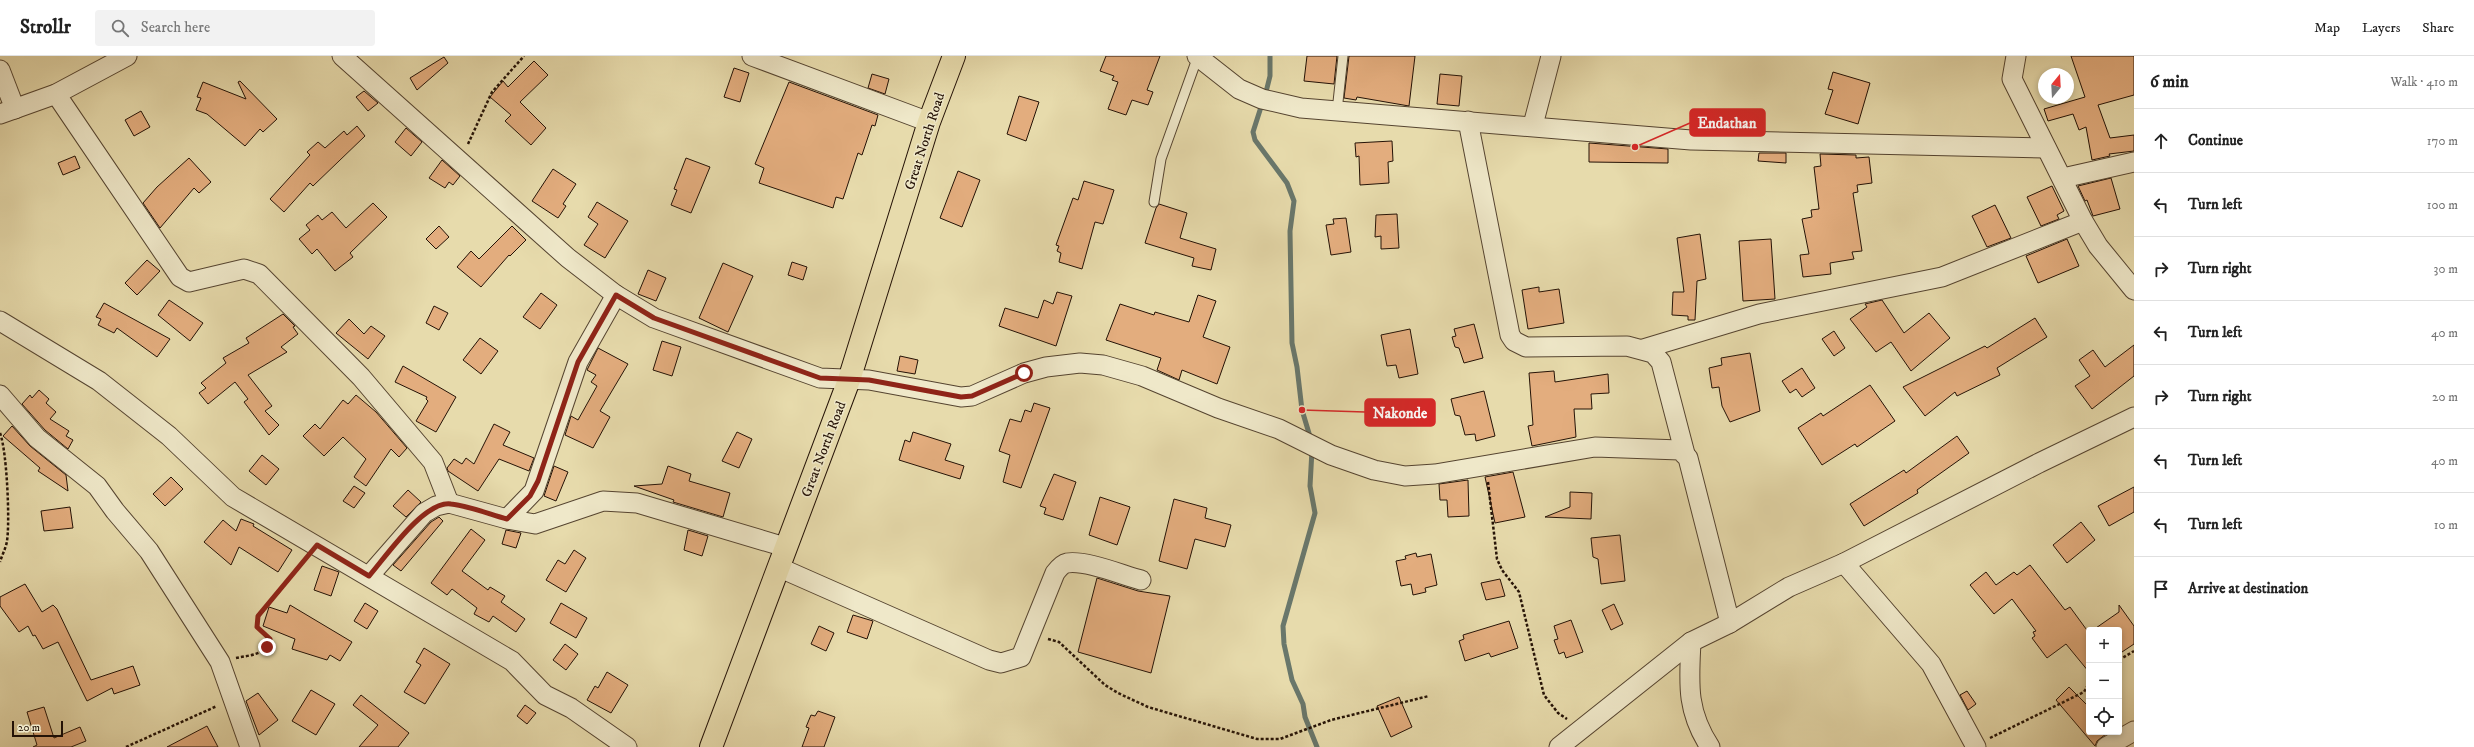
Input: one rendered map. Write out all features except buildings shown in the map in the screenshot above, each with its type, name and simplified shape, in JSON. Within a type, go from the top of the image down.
[{"type":"highway","name":"Great North Road","points":[[711,747],[781,557],[849,380],[930,122],[954,56]]},
{"type":"street","points":[[0,70],[7,111],[56,94],[127,56]]},
{"type":"street","points":[[342,56],[568,258],[616,295],[654,318],[820,378],[869,380],[961,397],[972,396],[1024,373],[1046,367],[1080,363],[1103,365],[1142,376],[1225,411],[1279,429],[1330,455],[1374,470],[1405,476],[1435,474],[1594,447],[1673,448],[1685,454]]},
{"type":"street","points":[[752,56],[930,122]]},
{"type":"street","points":[[1198,56],[1239,89],[1262,99],[1302,108],[1533,125],[1691,140],[2046,148]]},
{"type":"street","points":[[1533,125],[1551,56]]},
{"type":"street","points":[[2016,56],[2012,79],[2062,178],[2082,222],[2098,246],[2134,290]]},
{"type":"street","points":[[56,94],[180,277],[189,282],[244,269],[259,274],[361,377],[433,462],[449,503]]},
{"type":"street","points":[[1468,121],[1510,335],[1514,341],[1526,347],[1627,346],[1643,349],[1653,353],[1661,362],[1685,454],[1688,458],[1730,623]]},
{"type":"street","points":[[2062,178],[2134,162]]},
{"type":"street","points":[[1643,349],[1760,314],[1942,277],[2082,222]]},
{"type":"street","points":[[507,519],[534,491],[578,362],[616,295]]},
{"type":"street","points":[[0,322],[99,381],[169,436],[233,497],[512,661],[545,695],[571,708],[627,747]]},
{"type":"street","points":[[0,395],[37,438],[97,486],[115,511],[150,551],[220,662],[250,747]]},
{"type":"street","points":[[1559,747],[1691,642],[1730,623],[1789,587],[1844,563],[1977,494],[2134,417]]},
{"type":"street","points":[[369,576],[424,513],[436,506],[449,503],[507,519],[535,524],[603,501],[637,503],[781,557],[989,660],[1001,663],[1013,661],[1021,657],[1055,573],[1059,567],[1066,563],[1078,563],[1141,580]]},
{"type":"street","points":[[1844,563],[1931,664],[1976,746]]},
{"type":"street","points":[[1691,642],[1689,692],[1691,704],[1702,734],[1710,747]]},
{"type":"street","points":[[2106,747],[2134,731]]},
{"type":"lane","points":[[1154,202],[1161,159],[1198,56]]},
{"type":"lane","points":[[1336,111],[1343,56]]},
{"type":"path","points":[[460,161],[492,92],[524,56]]},
{"type":"path","points":[[0,433],[4,454],[8,529],[7,543],[0,562]]},
{"type":"path","points":[[1486,465],[1497,559],[1502,570],[1519,592],[1544,695],[1558,713],[1582,729]]},
{"type":"path","points":[[220,662],[262,652],[267,647],[270,639],[257,627],[258,616],[317,545]]},
{"type":"path","points":[[1025,647],[1043,640],[1053,640],[1059,642],[1105,684],[1118,693],[1148,706],[1257,739],[1280,739],[1331,720],[1429,696]]},
{"type":"path","points":[[2122,658],[2134,651]]},
{"type":"path","points":[[1976,746],[2084,692],[2086,688]]},
{"type":"path","points":[[126,747],[232,699]]},
{"type":"waterway","points":[[1266,92],[1270,76],[1270,56]]},
{"type":"waterway","points":[[1261,107],[1253,132],[1255,140],[1287,183],[1294,201],[1290,231],[1292,343],[1297,367],[1302,410],[1311,440]]},
{"type":"waterway","points":[[1312,450],[1310,486],[1315,513],[1283,626],[1284,644],[1292,680],[1303,704],[1305,717],[1317,747]]},
{"type":"place","name":"Endathan","points":[[1635,147]]},
{"type":"place","name":"Nakonde","points":[[1302,410]]},
{"type":"route","points":[[267,647],[270,639],[257,627],[258,616],[317,545],[369,576],[424,513],[436,506],[449,503],[507,519],[530,496],[538,481],[578,362],[616,295],[654,318],[820,378],[869,380],[961,397],[972,396],[1024,373]]}]
